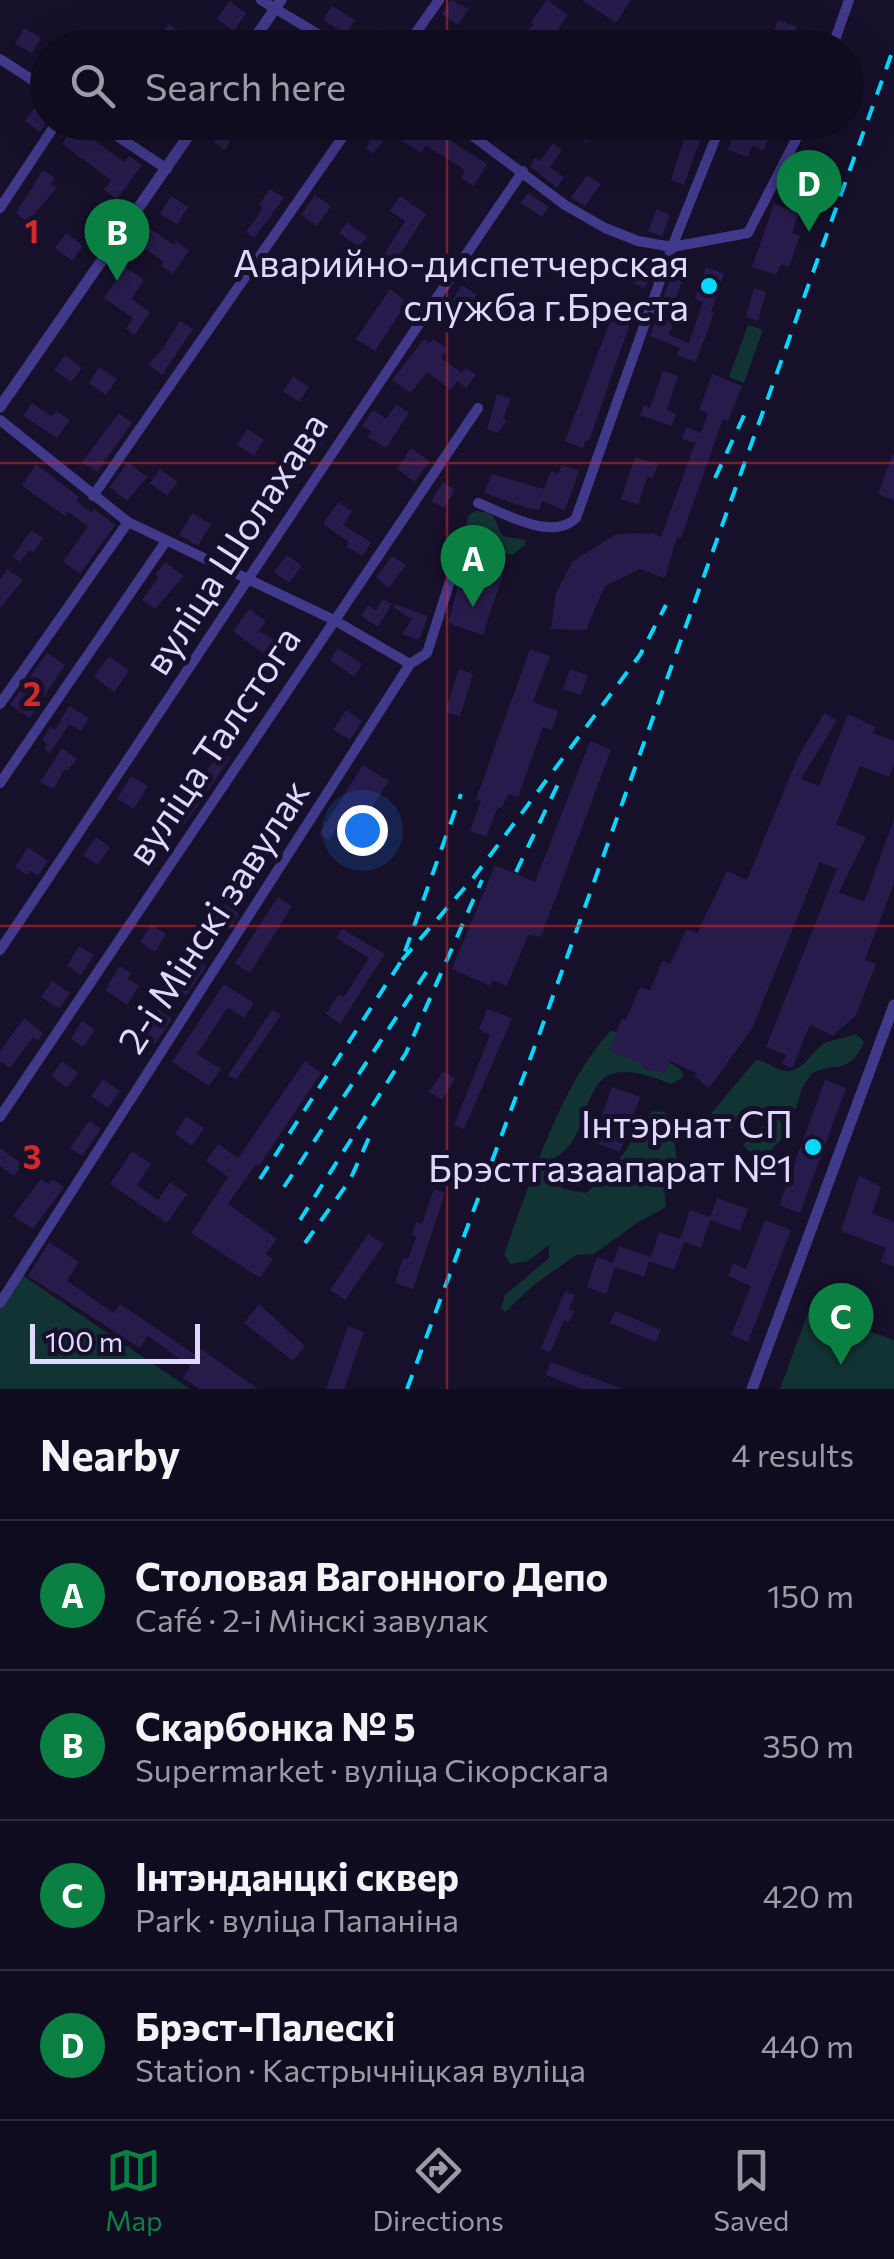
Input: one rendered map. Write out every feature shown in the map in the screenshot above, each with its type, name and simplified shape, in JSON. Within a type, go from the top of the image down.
[{"type":"street","points":[[417,30],[438,0]]},
{"type":"street","points":[[838,30],[849,0]]},
{"type":"street","points":[[257,30],[271,3],[312,30]]},
{"type":"street","points":[[0,59],[30,78]]},
{"type":"street","points":[[0,208],[45,140]]},
{"type":"street","points":[[123,140],[167,169]]},
{"type":"street","points":[[0,407],[186,140]]},
{"type":"street","points":[[93,496],[340,140]]},
{"type":"street","points":[[479,140],[565,205],[605,228],[638,241],[672,248],[748,234],[796,140]]},
{"type":"street","points":[[478,503],[536,525],[560,528],[576,518],[715,140]]},
{"type":"street","name":"вуліца Шолахава","points":[[0,950],[523,171]]},
{"type":"street","name":"вуліца Талстога","points":[[0,1116],[478,408]]},
{"type":"street","points":[[0,420],[128,522],[334,620],[410,664]]},
{"type":"street","points":[[0,704],[128,522]]},
{"type":"street","points":[[0,782],[166,541]]},
{"type":"street","name":"2-і Мінскі завулак","points":[[0,1302],[410,664],[426,653],[458,556]]},
{"type":"street","points":[[752,1389],[894,1006]]},
{"type":"green space","points":[[748,325],[763,330],[744,383],[729,377]]},
{"type":"green space","points":[[475,511],[492,516],[503,536],[525,540],[525,545],[512,555],[475,546],[465,532],[468,516]]},
{"type":"green space","points":[[610,1031],[619,1032],[680,1069],[684,1077],[671,1084],[637,1073],[615,1073],[600,1081],[578,1131],[568,1147],[551,1160],[551,1175],[563,1189],[586,1193],[615,1166],[652,1111],[664,1112],[672,1119],[681,1174],[664,1188],[666,1207],[594,1254],[576,1255],[535,1284],[505,1312],[501,1308],[505,1295],[549,1258],[549,1245],[528,1261],[510,1264],[504,1254],[561,1108],[575,1080]]},
{"type":"green space","points":[[856,1034],[864,1042],[853,1060],[812,1073],[796,1108],[783,1119],[758,1108],[727,1131],[713,1133],[708,1122],[713,1111],[756,1060],[782,1071],[792,1070],[803,1065],[825,1043]]},
{"type":"green space","points":[[774,1115],[790,1131],[759,1162],[743,1145]]},
{"type":"green space","points":[[22,1275],[190,1389],[0,1389],[0,1309]]},
{"type":"green space","points":[[809,1310],[894,1340],[894,1389],[780,1389]]},
{"type":"building","points":[[451,0],[469,9],[458,25],[442,14]]},
{"type":"building","points":[[547,0],[568,15],[558,30],[527,30],[534,25],[531,22]]},
{"type":"building","points":[[582,0],[631,0],[616,23]]},
{"type":"building","points":[[229,1],[246,13],[235,30],[217,19]]},
{"type":"building","points":[[332,6],[355,20],[349,30],[339,30],[323,20]]},
{"type":"building","points":[[778,20],[797,27],[796,30],[774,30]]},
{"type":"building","points":[[24,28],[30,32],[30,52],[15,44]]},
{"type":"building","points":[[65,140],[94,140],[124,162],[129,156],[142,165],[117,199],[104,190],[111,180],[62,144]]},
{"type":"building","points":[[215,140],[230,140],[225,150]]},
{"type":"building","points":[[367,140],[383,141],[373,154],[366,148]]},
{"type":"building","points":[[401,140],[450,140],[487,164],[474,186],[461,178],[465,170],[426,146],[421,153]]},
{"type":"building","points":[[683,140],[700,140],[684,185],[671,180]]},
{"type":"building","points":[[731,140],[768,140],[764,151],[752,146],[748,157],[728,150]]},
{"type":"building","points":[[553,143],[562,150],[550,167],[564,177],[557,188],[530,166],[535,158],[540,161]]},
{"type":"building","points":[[43,170],[55,178],[51,184],[57,188],[27,222],[16,213]]},
{"type":"building","points":[[587,175],[601,184],[585,206],[571,198]]},
{"type":"building","points":[[270,189],[284,198],[254,238],[246,232],[263,208],[259,205]]},
{"type":"building","points":[[528,193],[549,207],[542,217],[521,203]]},
{"type":"building","points":[[315,195],[331,206],[317,226],[301,215]]},
{"type":"building","points":[[171,196],[188,207],[177,224],[160,214]]},
{"type":"building","points":[[400,196],[426,214],[395,262],[384,255],[405,221],[390,211]]},
{"type":"building","points":[[774,204],[799,213],[792,233],[800,236],[789,267],[781,264],[776,275],[752,267]]},
{"type":"building","points":[[657,209],[670,215],[662,236],[648,231]]},
{"type":"building","points":[[347,222],[367,237],[359,247],[339,233]]},
{"type":"building","points":[[146,226],[189,250],[173,274],[161,266],[164,262],[135,242]]},
{"type":"building","points":[[66,233],[83,246],[72,261],[55,248]]},
{"type":"building","points":[[640,255],[655,260],[645,288],[631,282]]},
{"type":"building","points":[[675,264],[687,269],[672,308],[678,310],[669,335],[689,343],[703,302],[695,299],[706,267],[724,273],[696,362],[677,355],[680,348],[650,336]]},
{"type":"building","points":[[125,267],[144,280],[132,299],[150,312],[135,335],[126,329],[133,318],[104,298]]},
{"type":"building","points":[[462,285],[477,295],[467,311],[452,301]]},
{"type":"building","points":[[754,288],[766,292],[758,321],[746,317]]},
{"type":"building","points":[[390,289],[407,302],[375,351],[356,339]]},
{"type":"building","points":[[616,305],[634,312],[589,441],[583,448],[565,441]]},
{"type":"building","points":[[180,321],[193,329],[162,375],[148,364]]},
{"type":"building","points":[[424,339],[430,343],[433,339],[448,349],[441,358],[462,373],[466,368],[476,375],[466,388],[457,381],[451,390],[427,372],[411,393],[392,380]]},
{"type":"building","points":[[65,355],[82,368],[71,382],[54,370]]},
{"type":"building","points":[[99,367],[117,379],[106,395],[89,383]]},
{"type":"building","points":[[663,371],[678,376],[667,410],[676,414],[672,426],[640,415],[644,405],[650,408]]},
{"type":"building","points":[[712,374],[742,386],[728,421],[723,419],[665,578],[640,569],[605,586],[586,630],[551,629],[556,592],[573,561],[616,534],[653,533],[661,537],[695,443],[682,439],[686,427],[701,433],[708,413],[699,410]]},
{"type":"building","points":[[293,376],[309,387],[299,402],[283,391]]},
{"type":"building","points":[[497,394],[511,399],[503,419],[507,420],[498,433],[487,429]]},
{"type":"building","points":[[32,403],[52,417],[56,411],[70,420],[57,438],[23,416]]},
{"type":"building","points":[[396,404],[409,413],[386,448],[368,437],[371,431],[362,426],[373,410],[386,419]]},
{"type":"building","points":[[119,413],[132,423],[97,472],[82,462]]},
{"type":"building","points":[[301,428],[315,437],[320,429],[328,435],[305,471],[285,453]]},
{"type":"building","points":[[247,429],[264,440],[254,456],[237,445]]},
{"type":"building","points":[[411,448],[429,461],[415,482],[397,469]]},
{"type":"building","points":[[894,454],[894,500],[878,494]]},
{"type":"building","points":[[635,457],[658,464],[653,478],[648,476],[638,505],[621,499]]},
{"type":"building","points":[[128,462],[147,477],[127,501],[110,487]]},
{"type":"building","points":[[36,464],[79,497],[76,501],[115,525],[80,574],[63,562],[88,526],[68,512],[65,516],[22,486]]},
{"type":"building","points":[[562,465],[579,471],[565,510],[542,501],[539,510],[527,508],[484,493],[492,474],[544,489],[551,471],[558,474]]},
{"type":"building","points":[[160,469],[178,482],[167,496],[150,483]]},
{"type":"building","points":[[443,482],[455,490],[444,508],[431,501]]},
{"type":"building","points":[[278,485],[290,493],[274,517],[262,509]]},
{"type":"building","points":[[338,502],[352,511],[343,525],[371,542],[363,556],[346,547],[349,542],[323,524]]},
{"type":"building","points":[[192,513],[211,524],[198,546],[179,535]]},
{"type":"building","points":[[239,529],[256,542],[245,557],[227,544]]},
{"type":"building","points":[[31,530],[43,538],[33,553],[29,550],[20,562],[13,557]]},
{"type":"building","points":[[287,555],[302,566],[289,583],[274,572]]},
{"type":"building","points":[[392,556],[406,565],[389,588],[376,578]]},
{"type":"building","points":[[165,562],[184,576],[155,609],[142,600]]},
{"type":"building","points":[[465,562],[503,574],[483,635],[448,623]]},
{"type":"building","points":[[7,569],[23,580],[0,608],[0,580]]},
{"type":"building","points":[[383,599],[392,604],[378,627],[361,616],[368,605],[376,610]]},
{"type":"building","points":[[395,604],[428,616],[419,640],[402,634],[412,619],[393,607]]},
{"type":"building","points":[[249,609],[266,621],[259,631],[282,644],[273,661],[233,631]]},
{"type":"building","points":[[338,648],[362,664],[354,677],[330,660]]},
{"type":"building","points":[[530,649],[550,656],[533,702],[558,711],[552,730],[543,727],[518,797],[508,794],[486,837],[470,831],[481,801],[476,799]]},
{"type":"building","points":[[47,653],[65,665],[30,718],[10,705]]},
{"type":"building","points":[[109,656],[129,671],[114,692],[94,677]]},
{"type":"building","points":[[459,669],[473,674],[460,716],[445,712]]},
{"type":"building","points":[[570,669],[588,675],[581,695],[563,689]]},
{"type":"building","points":[[69,706],[89,718],[81,731],[69,724],[50,753],[44,749],[47,744],[42,740],[50,727],[55,730]]},
{"type":"building","points":[[346,710],[362,721],[350,740],[333,730]]},
{"type":"building","points":[[824,713],[837,720],[801,779],[819,786],[848,714],[876,727],[873,733],[894,741],[894,765],[889,777],[860,766],[836,824],[866,837],[839,892],[864,902],[894,819],[894,883],[865,960],[876,964],[856,1015],[833,1036],[810,1025],[792,1068],[782,1064],[786,1055],[766,1047],[837,869],[820,862],[752,1029],[709,1088],[694,1076],[696,1073],[670,1061],[665,1074],[653,1069],[651,1072],[609,1050],[640,987],[650,991],[662,961],[670,964],[687,929],[697,934],[727,871],[747,880],[798,757]]},
{"type":"building","points":[[590,741],[611,750],[541,937],[528,935],[507,986],[492,980],[490,986],[452,969],[495,865],[535,882]]},
{"type":"building","points":[[62,748],[77,759],[67,771],[64,769],[54,789],[40,782]]},
{"type":"building","points":[[220,751],[230,758],[184,825],[165,812],[182,787],[176,783],[187,767],[202,778]]},
{"type":"building","points":[[363,765],[389,781],[363,821],[347,811],[329,840],[319,834]]},
{"type":"building","points":[[131,776],[148,786],[134,809],[117,799]]},
{"type":"building","points":[[96,837],[110,847],[98,865],[83,855]]},
{"type":"building","points":[[28,847],[48,861],[38,876],[30,871],[27,875],[15,867]]},
{"type":"building","points":[[278,897],[292,906],[250,973],[235,963]]},
{"type":"building","points":[[225,904],[239,914],[229,930],[213,920]]},
{"type":"building","points":[[151,924],[166,934],[155,952],[140,942]]},
{"type":"building","points":[[342,929],[385,954],[340,1024],[326,1014],[339,994],[344,997],[369,958],[336,938]]},
{"type":"building","points":[[79,946],[94,955],[81,975],[67,966]]},
{"type":"building","points":[[197,960],[206,966],[186,996],[177,990]]},
{"type":"building","points":[[120,966],[131,973],[127,978],[139,986],[127,1005],[105,990]]},
{"type":"building","points":[[52,981],[70,993],[59,1009],[41,997]]},
{"type":"building","points":[[224,984],[254,1003],[244,1018],[228,1007],[197,1054],[221,1069],[209,1086],[172,1062]]},
{"type":"building","points":[[158,1009],[172,1019],[155,1044],[141,1034]]},
{"type":"building","points":[[487,1009],[512,1018],[464,1129],[454,1125],[490,1035],[479,1029]]},
{"type":"building","points":[[272,1010],[281,1015],[236,1080],[228,1075]]},
{"type":"building","points":[[24,1018],[43,1033],[38,1041],[33,1037],[10,1068],[0,1061],[0,1051]]},
{"type":"building","points":[[82,1021],[95,1030],[83,1047],[71,1039]]},
{"type":"building","points":[[62,1061],[78,1073],[67,1088],[51,1076]]},
{"type":"building","points":[[305,1061],[321,1073],[259,1166],[256,1164],[228,1204],[277,1239],[266,1254],[273,1259],[260,1278],[191,1233],[228,1177],[206,1161],[218,1144],[238,1158]]},
{"type":"building","points":[[443,1071],[455,1079],[442,1100],[429,1092]]},
{"type":"building","points":[[103,1079],[120,1091],[108,1108],[91,1096]]},
{"type":"building","name":"Інтэрнат СП Брэстгазаапарат №1","points":[[825,1080],[846,1088],[800,1213],[779,1205]]},
{"type":"building","points":[[612,1087],[640,1097],[620,1152],[592,1142]]},
{"type":"building","points":[[186,1116],[204,1128],[192,1146],[175,1134]]},
{"type":"building","points":[[89,1121],[101,1129],[82,1156],[70,1148]]},
{"type":"building","points":[[0,1148],[22,1164],[14,1176],[0,1166]]},
{"type":"building","points":[[132,1151],[151,1164],[137,1185],[158,1200],[170,1182],[187,1194],[167,1223],[110,1184]]},
{"type":"building","points":[[859,1175],[881,1187],[872,1213],[894,1222],[894,1267],[881,1262],[886,1248],[841,1231]]},
{"type":"building","points":[[41,1179],[49,1184],[52,1179],[64,1187],[33,1229],[13,1216]]},
{"type":"building","points":[[434,1189],[445,1193],[413,1289],[395,1283],[403,1258],[408,1259],[416,1237],[412,1235],[416,1222],[422,1224]]},
{"type":"building","points":[[717,1198],[748,1209],[740,1231],[710,1220],[701,1248],[684,1242],[674,1270],[649,1261],[644,1277],[615,1267],[606,1294],[587,1287],[597,1257],[613,1263],[619,1246],[651,1257],[659,1232],[680,1239],[690,1210],[710,1217]]},
{"type":"building","points":[[765,1220],[791,1230],[748,1342],[731,1335],[751,1286],[728,1276],[733,1263],[746,1269]]},
{"type":"building","points":[[368,1234],[384,1244],[345,1300],[330,1290]]},
{"type":"building","points":[[49,1242],[79,1262],[67,1281],[114,1313],[120,1304],[197,1356],[201,1349],[258,1389],[200,1389],[183,1378],[190,1366],[148,1336],[140,1348],[28,1276]]},
{"type":"building","points":[[565,1291],[575,1295],[569,1309],[574,1311],[569,1322],[564,1320],[550,1353],[541,1348]]},
{"type":"building","points":[[259,1304],[305,1346],[293,1361],[244,1323]]},
{"type":"building","points":[[615,1311],[661,1330],[656,1342],[610,1323]]},
{"type":"building","points":[[348,1326],[364,1332],[344,1389],[326,1389]]},
{"type":"building","points":[[551,1362],[620,1388],[582,1389],[546,1375]]},
{"type":"railway","points":[[864,130],[894,47]]},
{"type":"railway","points":[[407,1389],[539,1035],[861,140]]},
{"type":"railway","points":[[715,478],[748,407]]},
{"type":"railway","points":[[402,960],[474,877],[640,655],[666,605]]},
{"type":"railway","points":[[516,872],[559,782]]},
{"type":"railway","points":[[260,1179],[402,960],[461,794]]},
{"type":"railway","points":[[300,1220],[406,1053],[482,880]]},
{"type":"railway","points":[[284,1187],[433,962]]},
{"type":"railway","points":[[305,1243],[350,1180],[372,1131]]},
{"type":"place","name":"Брэст-Палескі","points":[[809,232]]},
{"type":"place","name":"Скарбонка № 5","points":[[117,281]]},
{"type":"place","name":"Аварийно-диспетчерская служба г.Бреста","points":[[709,286]]},
{"type":"place","name":"Столовая Вагонного Депо","points":[[473,607]]},
{"type":"place","name":"Інтэрнат СП Брэстгазаапарат №1","points":[[813,1147]]},
{"type":"place","name":"Інтэнданцкі сквер","points":[[841,1365]]}]
